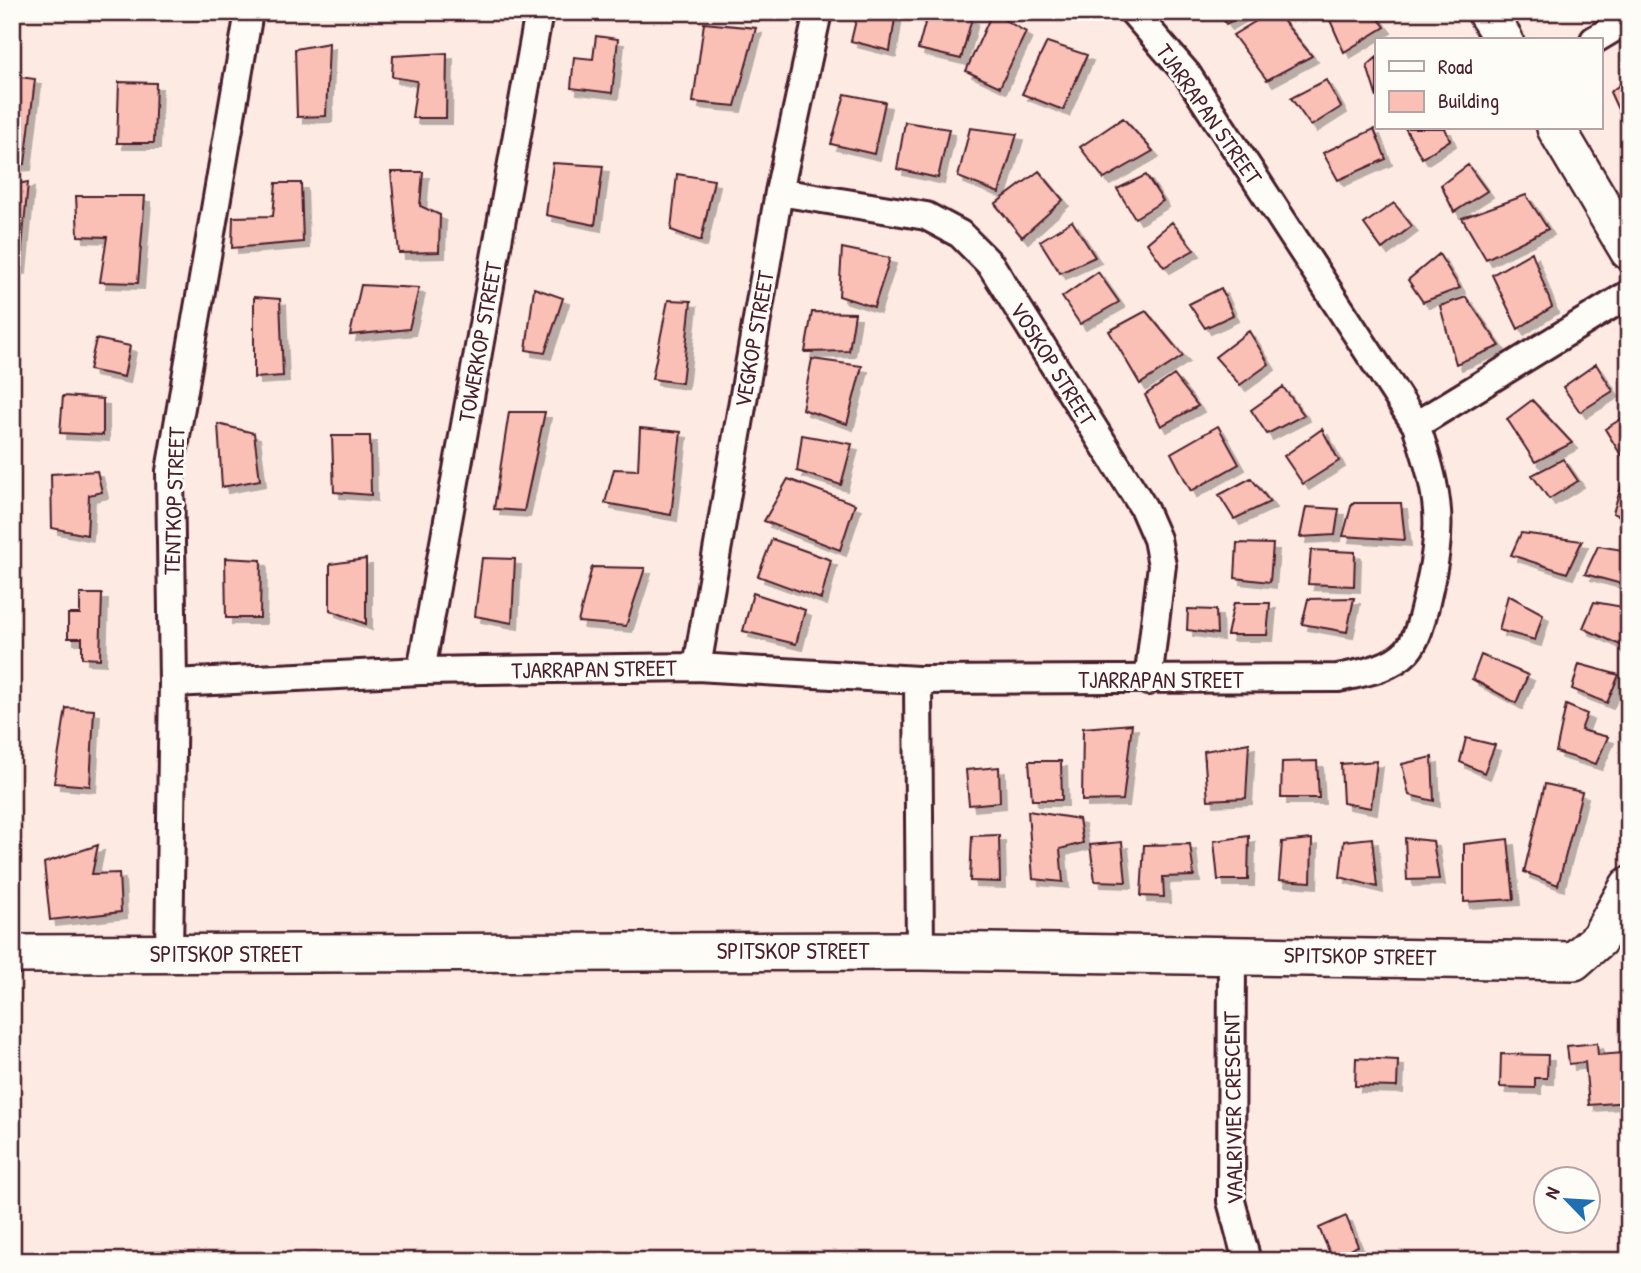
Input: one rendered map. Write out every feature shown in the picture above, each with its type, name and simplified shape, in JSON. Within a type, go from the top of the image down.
[{"type":"street","name":"TENTKOP STREET","points":[[169,954],[173,682],[170,471],[248,12]]},
{"type":"street","name":"TOWERKOP STREET","points":[[421,671],[539,12]]},
{"type":"street","name":"VEGKOP STREET","points":[[697,667],[779,192],[818,12]]},
{"type":"street","name":"TJARRAPAN STREET","points":[[173,682],[421,671],[697,667],[918,680],[1338,678],[1384,666],[1409,650],[1421,623],[1436,561],[1439,526],[1436,483],[1416,425],[1187,74],[1133,12]]},
{"type":"street","points":[[1486,12],[1503,38]]},
{"type":"street","points":[[1597,38],[1629,19]]},
{"type":"street","points":[[1557,130],[1629,251]]},
{"type":"street","name":"VOSKOP STREET","points":[[779,192],[926,216],[960,234],[991,265],[1143,506],[1157,539],[1162,565],[1148,681]]},
{"type":"street","points":[[1416,425],[1629,294]]},
{"type":"street","points":[[918,680],[920,951]]},
{"type":"street","name":"SPITSKOP STREET","points":[[12,954],[920,951],[1232,953],[1574,961],[1599,940],[1629,886]]},
{"type":"street","name":"VAALRIVIER CRESCENT","points":[[1232,953],[1231,1201],[1247,1261]]},
{"type":"building","points":[[858,12],[896,12],[890,51],[851,41]]},
{"type":"building","points":[[928,12],[950,12],[972,18],[961,59],[918,49]]},
{"type":"building","points":[[1219,12],[1247,12],[1226,24]]},
{"type":"building","points":[[1271,12],[1276,12],[1312,56],[1267,80],[1233,35]]},
{"type":"building","points":[[1340,12],[1373,12],[1385,27],[1344,52],[1329,18]]},
{"type":"building","points":[[992,13],[1026,32],[1000,87],[966,71]]},
{"type":"building","points":[[704,23],[756,28],[735,106],[693,102]]},
{"type":"building","points":[[596,36],[618,39],[612,93],[571,88],[574,57],[593,59]]},
{"type":"building","points":[[1047,42],[1087,55],[1063,110],[1022,94]]},
{"type":"building","points":[[329,43],[326,116],[297,117],[295,49]]},
{"type":"building","points":[[447,53],[446,118],[412,118],[417,81],[392,77],[393,56]]},
{"type":"building","points":[[1375,59],[1375,92],[1367,66]]},
{"type":"building","points":[[12,76],[35,79],[25,164],[12,165]]},
{"type":"building","points":[[1629,78],[1629,122],[1625,125],[1610,92]]},
{"type":"building","points":[[1326,80],[1341,107],[1311,126],[1291,98]]},
{"type":"building","points":[[119,82],[156,83],[154,143],[117,143]]},
{"type":"building","points":[[845,94],[885,102],[874,154],[831,144]]},
{"type":"building","points":[[1123,118],[1153,151],[1104,179],[1080,147]]},
{"type":"building","points":[[905,122],[949,129],[938,178],[897,169]]},
{"type":"building","points":[[970,128],[1017,134],[999,193],[958,177]]},
{"type":"building","points":[[1374,129],[1386,159],[1338,180],[1323,153]]},
{"type":"building","points":[[1406,130],[1446,130],[1450,140],[1422,158]]},
{"type":"building","points":[[553,163],[603,166],[595,225],[546,215]]},
{"type":"building","points":[[1468,165],[1487,191],[1454,212],[1441,185]]},
{"type":"building","points":[[1039,171],[1063,200],[1022,237],[995,204]]},
{"type":"building","points":[[391,172],[423,172],[420,206],[440,215],[439,252],[399,253]]},
{"type":"building","points":[[677,174],[714,180],[701,241],[671,230]]},
{"type":"building","points":[[1146,175],[1163,201],[1135,218],[1117,189]]},
{"type":"building","points":[[28,182],[20,268],[12,267],[12,185]]},
{"type":"building","points":[[276,183],[301,183],[303,242],[232,248],[233,217],[273,216]]},
{"type":"building","points":[[1526,195],[1548,229],[1486,259],[1462,218]]},
{"type":"building","points":[[76,196],[145,196],[138,283],[100,282],[107,237],[78,236]]},
{"type":"building","points":[[1394,203],[1412,226],[1382,249],[1364,224]]},
{"type":"building","points":[[1072,221],[1095,257],[1060,273],[1040,241]]},
{"type":"building","points":[[1172,222],[1194,250],[1164,267],[1147,243]]},
{"type":"building","points":[[842,248],[890,258],[874,307],[839,296]]},
{"type":"building","points":[[1532,252],[1552,307],[1518,329],[1492,275]]},
{"type":"building","points":[[1439,254],[1460,288],[1423,302],[1408,280]]},
{"type":"building","points":[[1098,272],[1119,302],[1080,324],[1062,297]]},
{"type":"building","points":[[361,285],[419,288],[409,329],[350,335]]},
{"type":"building","points":[[534,288],[563,298],[545,353],[526,350]]},
{"type":"building","points":[[1221,288],[1233,315],[1205,328],[1189,304]]},
{"type":"building","points":[[254,297],[280,299],[283,376],[254,378]]},
{"type":"building","points":[[1466,297],[1500,346],[1456,364],[1440,306]]},
{"type":"building","points":[[668,300],[691,301],[682,383],[652,379]]},
{"type":"building","points":[[1146,311],[1183,356],[1140,384],[1109,331]]},
{"type":"building","points":[[812,312],[855,313],[849,351],[805,352]]},
{"type":"building","points":[[1249,331],[1269,364],[1240,385],[1215,357]]},
{"type":"building","points":[[96,339],[130,346],[124,377],[89,370]]},
{"type":"building","points":[[812,359],[862,366],[847,424],[802,409]]},
{"type":"building","points":[[1596,364],[1613,391],[1580,412],[1563,387]]},
{"type":"building","points":[[1174,375],[1198,406],[1161,426],[1145,395]]},
{"type":"building","points":[[1283,387],[1304,415],[1267,434],[1251,410]]},
{"type":"building","points":[[63,396],[103,399],[103,435],[60,433]]},
{"type":"building","points":[[1532,400],[1572,443],[1535,462],[1507,419]]},
{"type":"building","points":[[509,412],[545,412],[524,511],[494,509]]},
{"type":"building","points":[[1629,414],[1629,450],[1621,455],[1605,429]]},
{"type":"building","points":[[218,424],[254,433],[260,480],[222,487]]},
{"type":"building","points":[[1218,426],[1239,464],[1191,491],[1171,453]]},
{"type":"building","points":[[640,428],[681,432],[671,515],[605,503],[614,469],[638,470]]},
{"type":"building","points":[[1322,429],[1339,461],[1303,484],[1284,456]]},
{"type":"building","points":[[802,435],[852,444],[841,485],[797,471]]},
{"type":"building","points":[[332,436],[370,436],[371,495],[334,492]]},
{"type":"building","points":[[1563,459],[1578,481],[1549,499],[1532,475]]},
{"type":"building","points":[[97,471],[102,492],[89,495],[87,535],[52,528],[51,474]]},
{"type":"building","points":[[1251,478],[1270,502],[1234,519],[1219,495]]},
{"type":"building","points":[[788,479],[855,504],[840,550],[764,521]]},
{"type":"building","points":[[1621,487],[1629,489],[1629,520],[1613,513]]},
{"type":"building","points":[[1352,503],[1401,503],[1405,540],[1343,536]]},
{"type":"building","points":[[1306,507],[1339,509],[1335,535],[1300,537]]},
{"type":"building","points":[[1521,533],[1582,541],[1567,573],[1511,555]]},
{"type":"building","points":[[772,539],[831,560],[821,599],[758,576]]},
{"type":"building","points":[[1237,543],[1273,544],[1270,582],[1235,578]]},
{"type":"building","points":[[1598,546],[1629,551],[1629,586],[1585,574]]},
{"type":"building","points":[[1311,550],[1355,552],[1354,586],[1308,584]]},
{"type":"building","points":[[225,558],[261,560],[260,618],[226,618]]},
{"type":"building","points":[[482,558],[515,559],[512,623],[475,616]]},
{"type":"building","points":[[366,559],[366,624],[330,610],[330,564]]},
{"type":"building","points":[[592,567],[645,568],[626,626],[578,622]]},
{"type":"building","points":[[753,593],[805,610],[796,644],[743,631]]},
{"type":"building","points":[[80,594],[102,594],[100,659],[82,658],[82,638],[68,638],[68,614],[80,614]]},
{"type":"building","points":[[1508,595],[1543,614],[1535,640],[1499,630]]},
{"type":"building","points":[[1354,598],[1347,632],[1302,624],[1308,599]]},
{"type":"building","points":[[1594,602],[1629,608],[1629,622],[1620,645],[1583,628]]},
{"type":"building","points":[[1234,603],[1270,603],[1267,635],[1227,635]]},
{"type":"building","points":[[1188,609],[1216,610],[1217,634],[1187,630]]},
{"type":"building","points":[[1481,655],[1528,675],[1516,703],[1472,679]]},
{"type":"building","points":[[1579,664],[1619,675],[1607,703],[1572,689]]},
{"type":"building","points":[[1566,705],[1587,714],[1581,730],[1608,737],[1596,764],[1556,752]]},
{"type":"building","points":[[66,708],[94,710],[90,786],[54,783]]},
{"type":"building","points":[[1132,724],[1123,800],[1082,801],[1083,728]]},
{"type":"building","points":[[1466,738],[1495,745],[1484,773],[1460,762]]},
{"type":"building","points":[[1249,743],[1246,798],[1208,800],[1204,751]]},
{"type":"building","points":[[1432,757],[1434,801],[1409,795],[1402,764]]},
{"type":"building","points":[[1029,761],[1061,761],[1062,800],[1032,800]]},
{"type":"building","points":[[1317,761],[1319,798],[1281,798],[1282,762]]},
{"type":"building","points":[[1377,761],[1371,808],[1343,803],[1341,764]]},
{"type":"building","points":[[999,767],[1000,802],[969,805],[966,770]]},
{"type":"building","points":[[1545,784],[1582,792],[1558,885],[1524,872]]},
{"type":"building","points":[[1028,811],[1079,819],[1083,843],[1060,849],[1063,882],[1033,879]]},
{"type":"building","points":[[999,835],[1000,882],[970,881],[972,836]]},
{"type":"building","points":[[1249,836],[1248,880],[1218,880],[1214,841]]},
{"type":"building","points":[[1372,838],[1377,887],[1340,877],[1344,841]]},
{"type":"building","points":[[1405,838],[1433,841],[1439,879],[1407,880]]},
{"type":"building","points":[[1312,839],[1311,882],[1279,880],[1282,842]]},
{"type":"building","points":[[1508,839],[1514,899],[1464,902],[1464,844]]},
{"type":"building","points":[[1122,842],[1126,882],[1095,881],[1090,845]]},
{"type":"building","points":[[1190,844],[1194,876],[1163,877],[1164,897],[1141,896],[1144,845]]},
{"type":"building","points":[[98,845],[92,874],[119,873],[121,912],[50,920],[44,863]]},
{"type":"building","points":[[1597,1043],[1598,1055],[1624,1053],[1628,1102],[1589,1105],[1585,1062],[1569,1064],[1567,1046]]},
{"type":"building","points":[[1501,1054],[1548,1055],[1547,1078],[1535,1078],[1535,1088],[1500,1087]]},
{"type":"building","points":[[1356,1058],[1398,1060],[1397,1087],[1355,1086]]},
{"type":"building","points":[[1346,1216],[1358,1246],[1332,1258],[1319,1228]]}]
